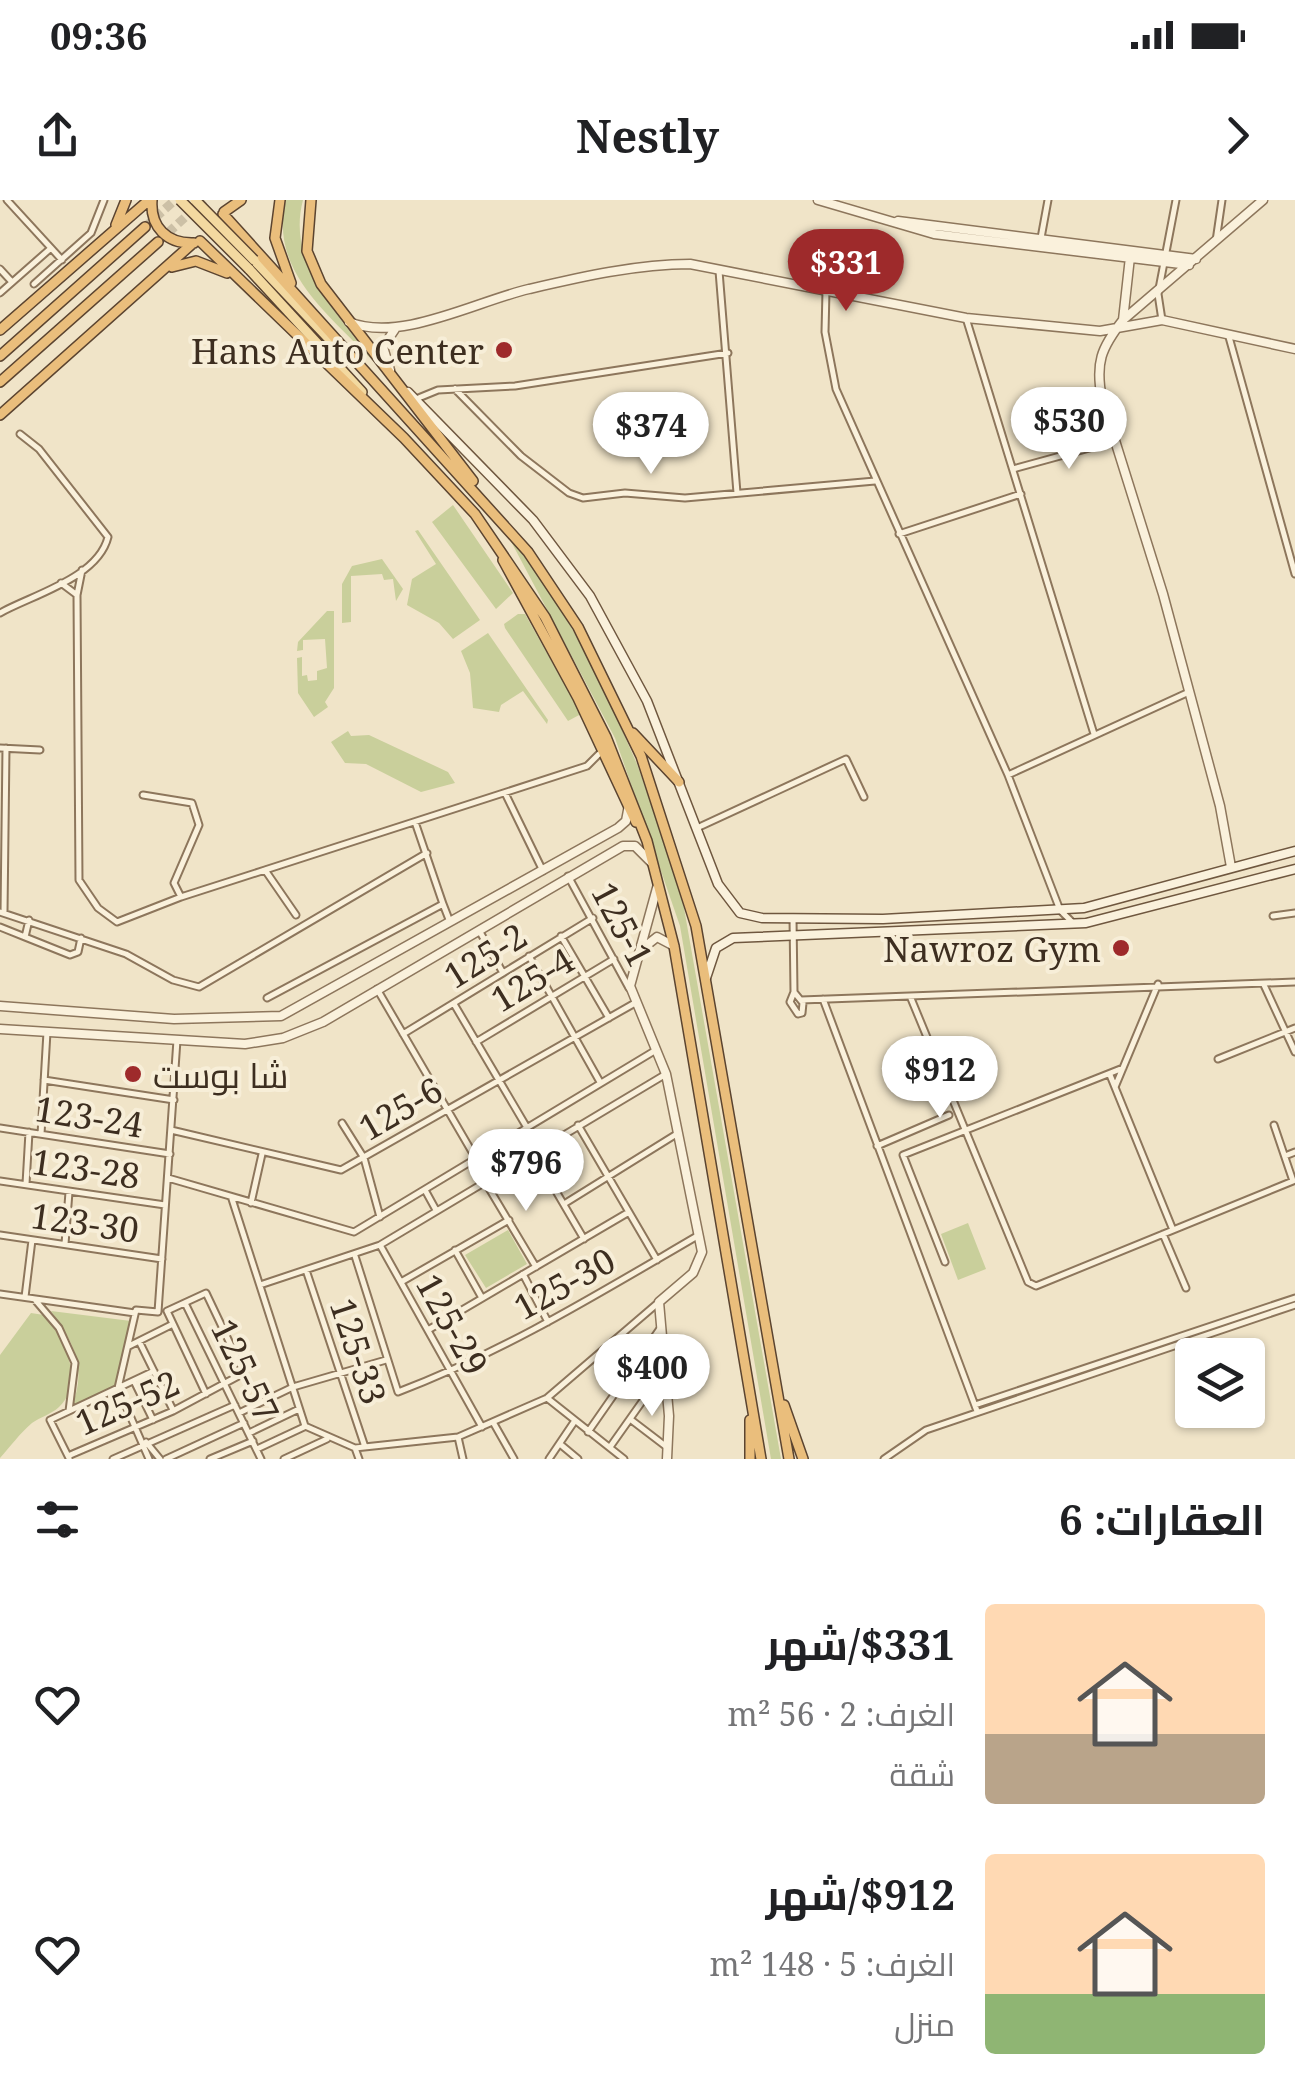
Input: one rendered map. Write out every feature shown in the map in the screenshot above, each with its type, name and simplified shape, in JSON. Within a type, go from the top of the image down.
[{"type":"highway","points":[[112,232],[126,200]]},
{"type":"highway","points":[[0,330],[151,200]]},
{"type":"highway","points":[[151,200],[152,215],[160,231],[175,241],[197,242],[404,438],[494,539],[568,659],[647,842],[674,946],[761,1459]]},
{"type":"highway","points":[[0,415],[152,278],[214,232],[223,213],[223,200]]},
{"type":"highway","points":[[223,213],[241,200]]},
{"type":"highway","points":[[280,200],[275,238],[294,290]]},
{"type":"highway","points":[[311,200],[306,225],[310,262],[348,321],[511,531],[578,627],[627,726],[680,866],[706,978],[789,1459]]},
{"type":"highway","points":[[223,213],[511,531]]},
{"type":"highway","points":[[0,356],[145,227]]},
{"type":"highway","points":[[240,280],[227,260],[226,249],[236,240],[253,246]]},
{"type":"highway","points":[[0,382],[158,242]]},
{"type":"highway","points":[[111,257],[110,272],[126,272]]},
{"type":"highway","points":[[152,278],[178,264],[196,261],[240,280]]},
{"type":"highway","points":[[85,280],[97,281],[98,295]]},
{"type":"highway","points":[[494,539],[647,842]]},
{"type":"highway","points":[[627,726],[679,782]]},
{"type":"highway","points":[[775,1378],[803,1459]]},
{"type":"highway","points":[[749,1382],[750,1459]]},
{"type":"main road","points":[[180,200],[252,265],[442,454]]},
{"type":"main road","points":[[194,200],[404,438]]},
{"type":"street","points":[[6,200],[62,260]]},
{"type":"street","points":[[34,284],[91,232],[104,200]]},
{"type":"street","points":[[818,200],[907,226],[1193,262]]},
{"type":"street","points":[[832,200],[907,226]]},
{"type":"street","points":[[1040,242],[1048,200]]},
{"type":"street","points":[[1162,320],[1158,294],[1176,200]]},
{"type":"street","points":[[1216,242],[1222,200]]},
{"type":"street","points":[[1231,868],[1189,692],[1115,442],[1097,365],[1123,320],[1158,294],[1263,200]]},
{"type":"street","points":[[1040,242],[1165,258]]},
{"type":"street","points":[[0,293],[51,248]]},
{"type":"street","points":[[1123,320],[1130,256]]},
{"type":"street","points":[[348,321],[380,330],[527,290],[675,264],[718,268],[966,318],[1115,330],[1162,320],[1295,349]]},
{"type":"street","points":[[718,268],[738,493]]},
{"type":"street","points":[[0,269],[12,282]]},
{"type":"street","points":[[826,290],[825,332],[833,377],[875,481],[1008,775],[1060,910],[1074,924]]},
{"type":"street","points":[[966,318],[1094,734]]},
{"type":"street","points":[[398,326],[385,338],[383,347],[394,378],[533,520],[572,568],[629,664],[696,828],[730,903],[740,912],[762,918],[793,918],[1084,908],[1295,851]]},
{"type":"street","points":[[1230,337],[1295,574]]},
{"type":"street","points":[[416,399],[455,389],[515,386],[728,352]]},
{"type":"street","points":[[455,389],[522,456],[569,493],[583,498],[625,493],[686,498],[875,481]]},
{"type":"street","points":[[0,613],[82,570],[106,545],[105,529],[39,449],[20,434]]},
{"type":"street","points":[[1013,469],[1115,442]]},
{"type":"street","points":[[899,534],[1021,494]]},
{"type":"street","points":[[82,570],[77,595],[79,880],[98,908],[117,922],[181,896],[587,766],[602,750]]},
{"type":"street","points":[[61,583],[77,595]]},
{"type":"street","points":[[1008,775],[1189,692]]},
{"type":"street","points":[[40,750],[3,748],[2,913],[126,954],[173,980],[200,987],[426,852]]},
{"type":"street","points":[[696,828],[846,759],[864,797]]},
{"type":"street","points":[[505,792],[542,871]]},
{"type":"street","points":[[143,795],[192,803],[198,815],[200,825],[174,884],[181,896]]},
{"type":"street","points":[[0,1006],[174,1019],[273,1018],[304,1006],[623,825],[630,796]]},
{"type":"street","points":[[415,822],[450,922]]},
{"type":"street","points":[[0,1029],[245,1044],[284,1038],[324,1022],[628,844],[653,864]]},
{"type":"street","points":[[576,852],[584,868]]},
{"type":"street","points":[[706,978],[713,953],[724,941],[1074,924],[1295,869]]},
{"type":"street","points":[[265,870],[296,916]]},
{"type":"street","name":"125-1","points":[[568,876],[634,999]]},
{"type":"street","points":[[232,1200],[305,1426],[327,1439],[365,1448],[458,1437],[547,1398],[700,1264],[699,1235],[675,1135],[666,1074],[634,999],[634,961],[652,917],[658,880]]},
{"type":"street","points":[[266,998],[444,904]]},
{"type":"street","points":[[1084,908],[1086,922]]},
{"type":"street","points":[[1039,927],[1060,910]]},
{"type":"street","points":[[1035,912],[1039,927]]},
{"type":"street","points":[[1273,916],[1295,913]]},
{"type":"street","name":"125-2","points":[[403,1034],[593,918]]},
{"type":"street","points":[[793,918],[794,992],[790,1005],[800,1014],[801,1000],[794,992]]},
{"type":"street","points":[[25,937],[29,920]]},
{"type":"street","points":[[0,928],[70,955],[78,952],[81,938]]},
{"type":"street","points":[[478,929],[504,972]]},
{"type":"street","points":[[561,936],[609,1018]]},
{"type":"street","points":[[619,968],[634,961],[654,938],[674,946]]},
{"type":"street","points":[[529,956],[600,1082]]},
{"type":"street","name":"125-4","points":[[476,1042],[614,959]]},
{"type":"street","points":[[801,1000],[1295,982]]},
{"type":"street","points":[[1114,1087],[1158,984]]},
{"type":"street","points":[[1264,985],[1295,1052]]},
{"type":"street","points":[[377,989],[476,1158]]},
{"type":"street","points":[[910,996],[1028,1282],[1036,1286],[1294,1184],[1274,1125]]},
{"type":"street","name":"125-6","points":[[171,1130],[341,1170],[609,1018],[634,999]]},
{"type":"street","points":[[824,999],[976,1408]]},
{"type":"street","points":[[454,1004],[526,1127]]},
{"type":"street","points":[[1218,1059],[1295,1028]]},
{"type":"street","points":[[41,1134],[47,1032]]},
{"type":"street","points":[[0,1294],[136,1313],[158,1312],[177,1040]]},
{"type":"street","points":[[168,1178],[347,1232],[381,1218],[658,1048]]},
{"type":"street","points":[[945,1262],[903,1155],[1123,1068]]},
{"type":"street","points":[[260,1285],[380,1245],[666,1074]]},
{"type":"street","points":[[1109,1074],[1172,1230]]},
{"type":"street","points":[[44,1080],[174,1100]]},
{"type":"street","points":[[877,1146],[949,1115]]},
{"type":"street","points":[[342,1123],[364,1158],[381,1218]]},
{"type":"street","points":[[578,1124],[657,1260]]},
{"type":"street","name":"123-24","points":[[0,1128],[170,1154]]},
{"type":"street","points":[[26,1185],[29,1132]]},
{"type":"street","points":[[564,1204],[675,1135]]},
{"type":"street","points":[[533,1152],[584,1239]]},
{"type":"street","points":[[1284,1156],[1295,1152]]},
{"type":"street","points":[[252,1204],[262,1154]]},
{"type":"street","points":[[484,1180],[536,1266]]},
{"type":"street","name":"123-28","points":[[0,1182],[166,1204]]},
{"type":"street","points":[[425,1190],[436,1210]]},
{"type":"street","points":[[65,1244],[70,1191]]},
{"type":"street","points":[[428,1330],[628,1212]]},
{"type":"street","points":[[401,1282],[509,1220]]},
{"type":"street","points":[[1163,1234],[1186,1288]]},
{"type":"street","name":"123-30","points":[[0,1235],[162,1259]]},
{"type":"street","name":"125-30","points":[[388,1360],[398,1392],[452,1372],[699,1235]]},
{"type":"street","points":[[24,1297],[32,1239]]},
{"type":"street","name":"125-29","points":[[380,1245],[482,1427]]},
{"type":"street","points":[[455,1250],[482,1298]]},
{"type":"street","points":[[239,1413],[292,1387],[388,1360],[355,1256]]},
{"type":"street","name":"125-33","points":[[306,1270],[365,1448]]},
{"type":"street","points":[[523,1274],[548,1322]]},
{"type":"street","name":"125-52","points":[[68,1458],[138,1431],[244,1373],[206,1293],[185,1303]]},
{"type":"street","points":[[34,1299],[59,1328],[73,1358],[76,1375],[69,1411]]},
{"type":"street","points":[[884,1459],[915,1435],[976,1408],[1295,1301]]},
{"type":"street","points":[[659,1302],[667,1459]]},
{"type":"street","points":[[166,1311],[185,1303]]},
{"type":"street","name":"125-57","points":[[185,1303],[227,1382],[260,1459]]},
{"type":"street","points":[[158,1306],[166,1311],[207,1394]]},
{"type":"street","points":[[136,1313],[118,1388],[149,1459]]},
{"type":"street","points":[[129,1346],[172,1324]]},
{"type":"street","points":[[588,1432],[661,1327]]},
{"type":"street","points":[[139,1341],[174,1411]]},
{"type":"street","points":[[610,1447],[664,1370]]},
{"type":"street","points":[[68,1458],[50,1420],[154,1371]]},
{"type":"street","points":[[134,1381],[153,1420]]},
{"type":"street","points":[[547,1398],[624,1459]]},
{"type":"street","points":[[112,1459],[236,1405]]},
{"type":"street","points":[[249,1433],[298,1409]]},
{"type":"street","points":[[630,1419],[669,1449]]},
{"type":"street","points":[[493,1422],[514,1459]]},
{"type":"street","points":[[549,1459],[574,1422]]},
{"type":"street","points":[[146,1446],[163,1459],[244,1424]]},
{"type":"street","points":[[257,1449],[305,1426]]},
{"type":"street","points":[[458,1437],[463,1459]]},
{"type":"street","points":[[284,1459],[302,1456],[327,1439]]},
{"type":"street","points":[[210,1459],[253,1441]]},
{"type":"street","points":[[560,1444],[578,1459]]},
{"type":"street","points":[[355,1448],[359,1459]]},
{"type":"street","points":[[79,1451],[83,1459]]},
{"type":"green space","points":[[286,200],[303,200],[300,223],[308,267],[331,306],[373,361],[322,309],[294,270],[283,225]]},
{"type":"green space","points":[[453,505],[513,593],[496,609],[432,522]]},
{"type":"green space","points":[[418,530],[480,620],[453,639],[439,623],[407,605],[412,579],[436,564],[415,531]]},
{"type":"green space","points":[[506,532],[547,586],[593,665],[637,764],[681,891],[781,1459],[771,1459],[680,926],[615,738]]},
{"type":"green space","points":[[382,559],[403,589],[396,601],[393,579],[384,580],[382,574],[351,576],[351,622],[342,623],[342,584],[352,566]]},
{"type":"green space","points":[[327,611],[334,611],[334,688],[325,702],[328,707],[314,717],[298,693],[297,658],[302,657],[302,676],[307,675],[308,681],[317,680],[317,671],[327,668],[325,639],[303,640],[303,650],[297,651],[298,642]]},
{"type":"green space","points":[[518,614],[525,614],[581,714],[568,721],[505,628],[504,624]]},
{"type":"green space","points":[[488,633],[548,720],[547,724],[523,691],[501,705],[499,712],[473,708],[470,673],[461,651]]},
{"type":"green space","points":[[348,731],[351,736],[369,735],[448,772],[455,783],[421,792],[366,764],[345,763],[331,742]]},
{"type":"green space","points":[[968,1223],[986,1269],[958,1280],[941,1234]]},
{"type":"green space","points":[[508,1230],[527,1264],[486,1288],[465,1255]]},
{"type":"green space","points":[[51,1311],[131,1321],[115,1387],[72,1406],[78,1379],[76,1356]]},
{"type":"green space","points":[[31,1313],[44,1315],[59,1335],[69,1360],[71,1385],[59,1407],[32,1423],[0,1458],[0,1355]]},
{"type":"tunnel","points":[[145,227],[175,200]]},
{"type":"tunnel","points":[[158,242],[204,200]]},
{"type":"place","name":"Hans Auto Center","points":[[504,350]]},
{"type":"place","name":"Nawroz Gym","points":[[1121,948]]},
{"type":"place","name":"شا بوست","points":[[133,1074]]}]
